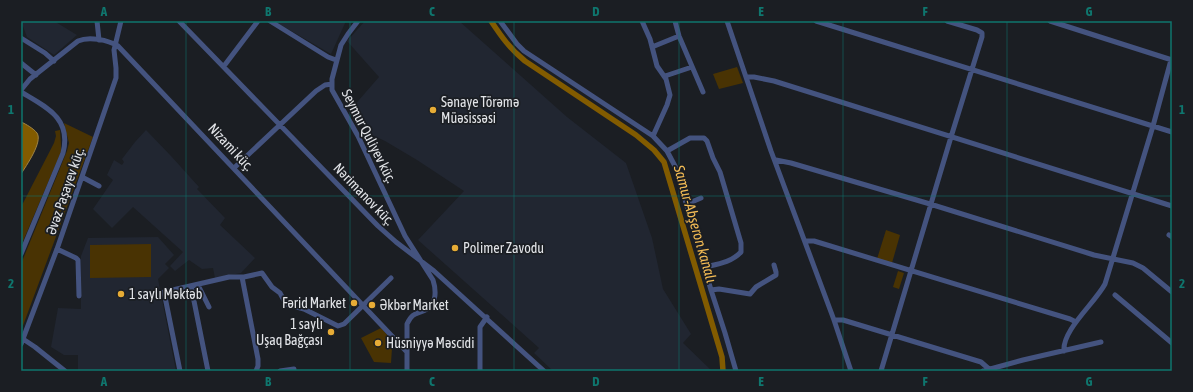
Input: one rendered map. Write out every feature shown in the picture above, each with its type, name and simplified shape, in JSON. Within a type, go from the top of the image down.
[{"type":"street","points":[[97,21],[99,40]]},
{"type":"street","points":[[114,44],[121,21]]},
{"type":"street","name":"Nərimanov küç.","points":[[179,21],[378,226],[434,271],[544,371]]},
{"type":"street","points":[[224,66],[258,21]]},
{"type":"street","points":[[270,21],[328,57],[336,60]]},
{"type":"street","points":[[500,21],[524,51],[653,136],[667,151],[676,168],[736,371]]},
{"type":"street","points":[[642,21],[652,47],[657,66],[665,76],[670,95],[653,136]]},
{"type":"street","points":[[675,21],[679,36],[703,92]]},
{"type":"street","points":[[727,21],[851,371]]},
{"type":"street","points":[[816,21],[1172,132]]},
{"type":"street","points":[[881,371],[930,204],[982,38],[982,33],[977,30],[948,21]]},
{"type":"street","points":[[1050,21],[1065,23],[1172,60],[1113,259],[1101,292],[1076,322],[1064,342],[1064,350]]},
{"type":"street","name":"Seymur Quliyev küç.","points":[[356,22],[343,40],[336,60],[332,90],[358,136],[405,236],[419,259]]},
{"type":"street","points":[[652,47],[679,36]]},
{"type":"street","points":[[21,38],[46,53],[54,61]]},
{"type":"street","name":"Nizami küç.","points":[[21,91],[36,75],[78,41],[87,38],[114,44],[127,54],[406,351]]},
{"type":"street","name":"Əvəz Paşayev küç.","points":[[22,341],[57,249],[116,78],[114,44]]},
{"type":"street","points":[[21,63],[36,75]]},
{"type":"street","points":[[665,76],[692,67]]},
{"type":"street","points":[[746,77],[774,81],[1172,206]]},
{"type":"street","points":[[234,168],[316,91],[325,85],[332,84]]},
{"type":"street","points":[[21,91],[46,106],[54,113],[62,128],[65,141],[63,153],[21,254]]},
{"type":"street","points":[[667,151],[690,138],[704,138],[707,141],[720,172],[741,243],[741,252],[730,260],[705,267]]},
{"type":"street","points":[[776,160],[792,163],[930,204],[1094,255],[1138,265],[1172,292]]},
{"type":"street","points":[[82,176],[99,186]]},
{"type":"street","points":[[687,204],[701,198]]},
{"type":"street","points":[[805,241],[814,241],[1076,322]]},
{"type":"street","points":[[57,249],[78,260],[79,296]]},
{"type":"street","points":[[407,371],[407,324],[414,314],[430,307],[433,303],[435,293],[433,280],[419,259]]},
{"type":"street","points":[[711,290],[750,294],[756,287],[776,275],[774,265]]},
{"type":"street","points":[[180,371],[164,292],[229,278],[262,274],[272,287],[280,293],[286,304],[304,309],[334,325],[341,326],[391,278]]},
{"type":"street","points":[[242,277],[258,358],[258,366],[256,371]]},
{"type":"street","points":[[198,285],[209,307]]},
{"type":"street","points":[[191,286],[208,371]]},
{"type":"street","points":[[1115,295],[1172,343]]},
{"type":"street","points":[[480,371],[480,327],[486,317]]},
{"type":"street","points":[[834,320],[843,320],[982,362],[989,369]]},
{"type":"street","points":[[22,341],[36,347],[65,371]]},
{"type":"street","points":[[983,371],[1101,342]]},
{"type":"street","points":[[280,371],[294,369]]},
{"type":"shaded area","points":[[21,21],[54,21],[77,35],[54,55],[27,37]]},
{"type":"shaded area","points":[[274,21],[346,21],[331,54]]},
{"type":"shaded area","points":[[365,21],[459,21],[567,117],[626,163],[652,238],[663,289],[691,334],[683,343],[712,371],[553,371],[534,353],[539,348],[418,240],[464,191],[417,160],[372,135],[352,108],[379,77],[347,41]]},
{"type":"shaded area","points":[[737,67],[743,83],[719,89],[713,74]]},
{"type":"shaded area","points":[[21,122],[37,133],[38,142],[33,154],[21,174]]},
{"type":"shaded area","points":[[64,123],[93,137],[21,331],[21,264],[67,151],[69,143]]},
{"type":"shaded area","points":[[60,130],[61,152],[21,246],[21,207],[54,143],[56,136],[55,131]]},
{"type":"shaded area","points":[[146,130],[199,187],[197,189],[225,218],[220,225],[255,258],[241,273],[215,278],[213,268],[202,269],[189,260],[175,271],[170,266],[183,252],[133,207],[112,228],[93,209],[113,180],[107,175],[114,160],[122,165],[124,162],[122,159]]},
{"type":"shaded area","points":[[886,230],[900,235],[892,263],[877,259]]},
{"type":"shaded area","name":"1 saylı Məktəb","points":[[158,237],[174,255],[165,264],[169,268],[158,279],[176,371],[78,371],[78,355],[64,355],[51,347],[58,308],[81,309],[81,256],[88,238]]},
{"type":"shaded area","points":[[151,244],[151,277],[90,278],[90,245]]},
{"type":"shaded area","points":[[898,271],[904,273],[899,289],[893,287]]},
{"type":"shaded area","points":[[381,328],[395,344],[392,348],[391,363],[374,362],[361,338]]},
{"type":"waterway","name":"Samur-Abşeron kanalı","points":[[491,21],[510,47],[525,61],[636,135],[654,150],[664,162],[722,357],[723,371]]},
{"type":"place","name":"Sənaye Törəmə Müəsissəsi","points":[[433,110]]},
{"type":"place","name":"Polimer Zavodu","points":[[455,248]]},
{"type":"place","name":"1 saylı Məktəb","points":[[121,294]]},
{"type":"place","name":"Fərid Market","points":[[354,303]]},
{"type":"place","name":"Əkbər Market","points":[[372,305]]},
{"type":"place","name":"1 saylı Uşaq Bağçası","points":[[331,332]]},
{"type":"place","name":"Hüsniyyə Məscidi","points":[[378,343]]}]
